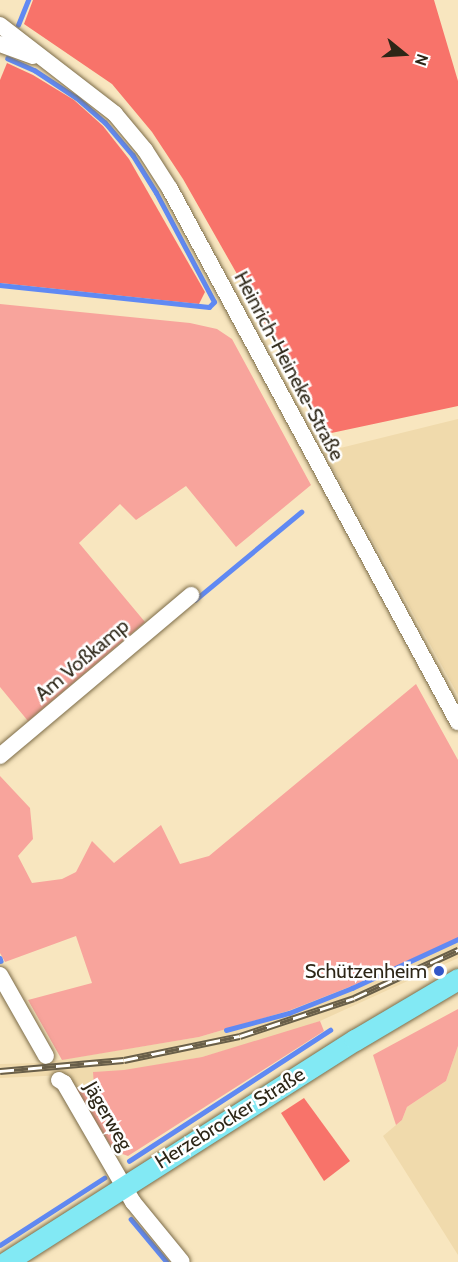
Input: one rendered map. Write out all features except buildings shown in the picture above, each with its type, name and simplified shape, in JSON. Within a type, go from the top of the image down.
[{"type":"main road","name":"Herzebrocker Straße","points":[[6,1262],[124,1185],[458,979]]},
{"type":"street","name":"Heinrich-Heineke-Straße","points":[[0,25],[115,114],[145,150],[170,189],[458,722]]},
{"type":"street","name":"Heinrich-Heineke-Straße","points":[[0,44],[46,61]]},
{"type":"street","name":"Am Voßkamp","points":[[0,756],[191,595]]},
{"type":"street","points":[[0,975],[46,1056]]},
{"type":"street","name":"Jägerweg","points":[[58,1080],[64,1083],[133,1202],[182,1262]]},
{"type":"shaded area","points":[[33,0],[434,0],[458,81],[458,406],[322,435],[262,318],[183,179],[152,132],[112,84],[24,24]]},
{"type":"shaded area","points":[[7,63],[33,75],[74,100],[103,126],[129,159],[205,292],[199,304],[0,283],[0,80]]},
{"type":"shaded area","points":[[0,304],[190,323],[217,329],[232,339],[311,485],[236,547],[186,486],[136,520],[120,504],[79,543],[145,622],[28,721],[0,687]]},
{"type":"shaded area","points":[[458,419],[458,695],[324,452]]},
{"type":"shaded area","points":[[416,684],[458,760],[458,938],[352,986],[288,1011],[199,1037],[62,1060],[28,1000],[92,983],[76,936],[5,962],[0,953],[0,776],[30,808],[33,839],[18,856],[32,883],[62,879],[76,872],[92,841],[114,863],[161,825],[180,864],[209,856]]},
{"type":"shaded area","points":[[458,938],[458,958],[320,1021],[280,1035],[202,1057],[124,1071],[94,1072],[95,1086],[76,1089],[65,1075],[0,1078],[0,1064],[41,1063],[199,1037],[288,1011],[352,986]]},
{"type":"shaded area","points":[[458,1009],[458,1046],[446,1081],[407,1107],[402,1120],[396,1125],[373,1055]]},
{"type":"shaded area","points":[[320,1021],[324,1031],[128,1156],[114,1151],[76,1089],[94,1086],[93,1072],[124,1070],[202,1057]]},
{"type":"shaded area","points":[[458,1046],[458,1255],[383,1136],[402,1120],[407,1107],[446,1081]]},
{"type":"shaded area","points":[[304,1098],[350,1161],[324,1181],[281,1113]]},
{"type":"waterway","points":[[18,25],[28,0]]},
{"type":"waterway","points":[[0,285],[209,307],[214,302],[156,193],[133,156],[105,123],[76,98],[35,71],[8,59]]},
{"type":"waterway","points":[[195,600],[301,512]]},
{"type":"waterway","points":[[226,1030],[289,1013],[352,988],[458,939]]},
{"type":"waterway","points":[[129,1161],[330,1030]]},
{"type":"waterway","points":[[0,1245],[104,1178]]},
{"type":"waterway","points":[[131,1219],[167,1262]]},
{"type":"railway","points":[[0,1071],[124,1060],[240,1036],[354,998],[458,950]]},
{"type":"place","name":"Schützenheim","points":[[439,971]]}]
